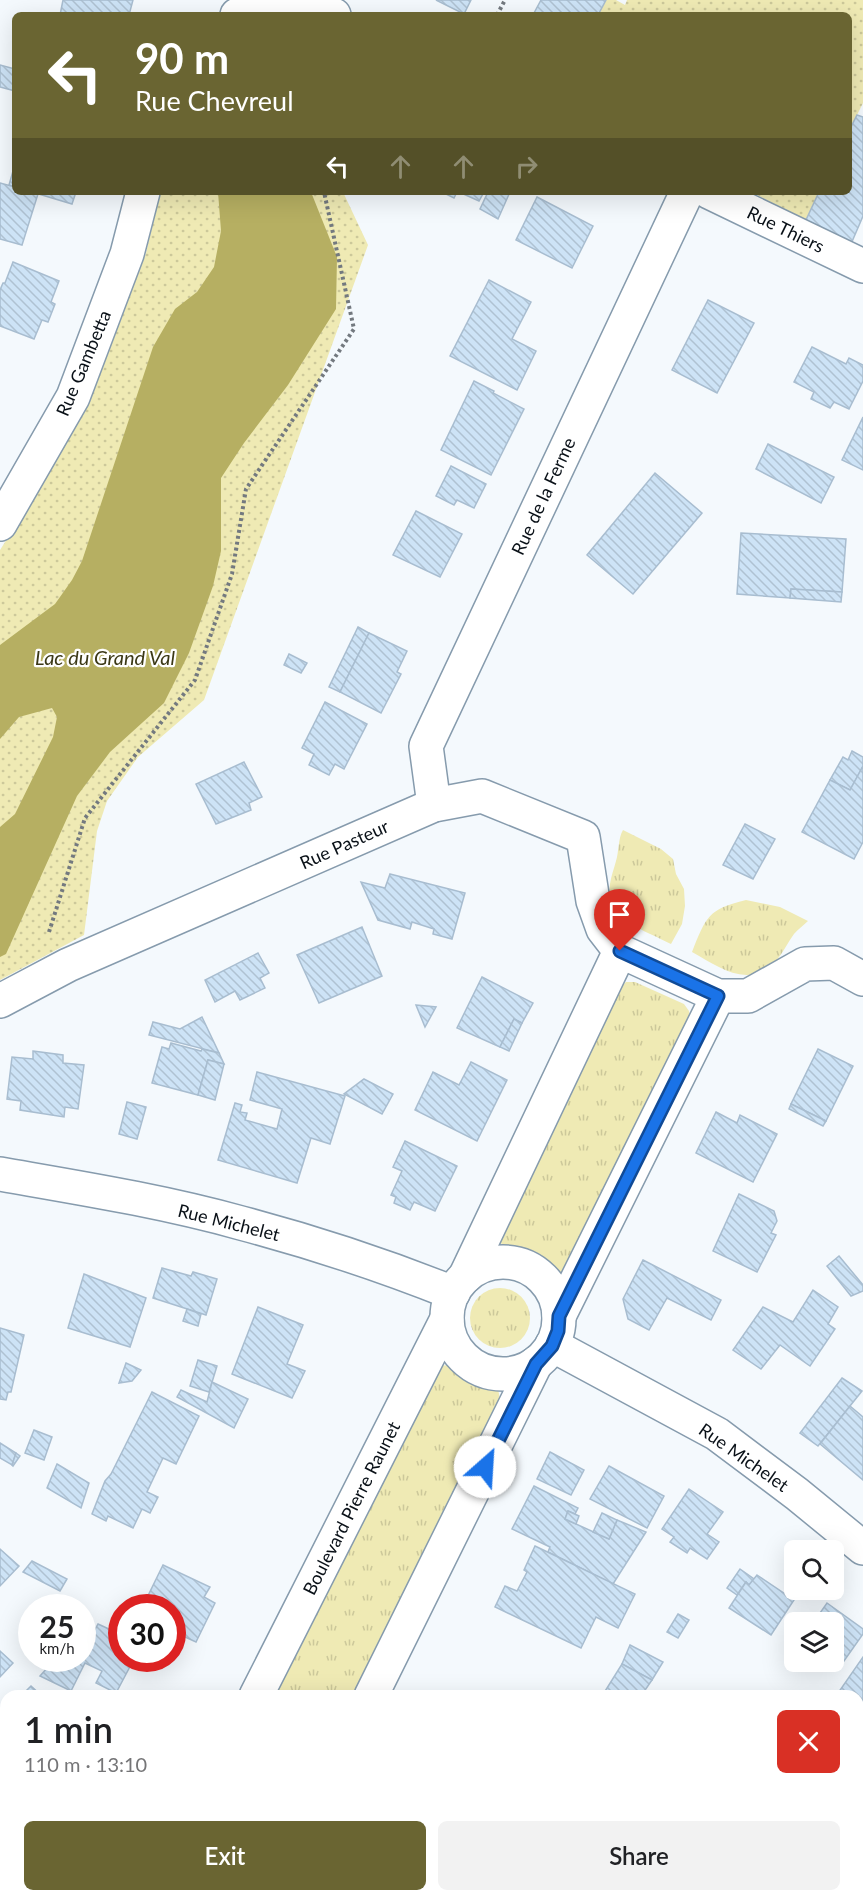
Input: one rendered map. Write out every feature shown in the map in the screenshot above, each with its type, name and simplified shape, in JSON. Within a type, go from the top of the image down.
[{"type":"street","points":[[243,12],[256,6],[293,2],[325,12]]},
{"type":"street","name":"Rue Gambetta","points":[[0,524],[73,397],[127,254],[142,195]]},
{"type":"street","name":"Rue de la Ferme","points":[[434,805],[426,746],[686,195]]},
{"type":"street","name":"Rue Thiers","points":[[715,195],[863,266]]},
{"type":"street","name":"Rue Pasteur","points":[[0,1001],[68,965],[434,805],[482,796],[583,837],[593,901],[603,929],[620,951]]},
{"type":"street","points":[[620,951],[718,996],[748,996],[805,964],[834,963],[863,979]]},
{"type":"street","name":"Boulevard Pierre Raunet","points":[[259,1690],[455,1296],[620,951]]},
{"type":"street","points":[[374,1690],[549,1342],[718,996]]},
{"type":"street","name":"Rue Michelet","points":[[0,1174],[94,1190],[240,1222],[372,1262],[455,1296]]},
{"type":"street","points":[[498,1262],[516,1263],[533,1270],[547,1282],[556,1298],[549,1342],[521,1371],[504,1374],[478,1368],[458,1352],[450,1336],[455,1296],[480,1266],[498,1262]]},
{"type":"street","name":"Rue Michelet","points":[[549,1342],[717,1434],[797,1494],[863,1548]]},
{"type":"path","points":[[32,984],[85,818],[195,680],[232,574],[246,489],[354,329],[325,195]]},
{"type":"green space","points":[[606,0],[616,0],[625,5],[627,0],[863,0],[863,103],[852,125],[852,12],[600,12]]},
{"type":"green space","points":[[159,195],[344,195],[368,245],[204,700],[138,757],[107,801],[97,831],[84,935],[0,980],[0,550],[37,492],[91,395],[146,253]]},
{"type":"green space","points":[[757,195],[818,195],[806,220]]},
{"type":"green space","points":[[623,830],[661,849],[673,859],[676,874],[684,889],[685,906],[682,924],[671,944],[629,922],[614,907],[610,896],[610,884]]},
{"type":"green space","points":[[746,900],[780,907],[808,921],[794,934],[776,961],[765,970],[744,975],[723,969],[692,952],[710,916],[733,903]]},
{"type":"green space","points":[[626,982],[635,982],[684,1004],[690,1017],[563,1271],[552,1273],[504,1247],[499,1237],[620,988]]},
{"type":"green space","points":[[500,1288],[521,1297],[530,1318],[521,1339],[500,1348],[479,1339],[470,1318],[479,1297]]},
{"type":"green space","points":[[448,1365],[481,1383],[494,1386],[498,1389],[500,1399],[359,1690],[278,1690],[435,1370],[440,1366]]},
{"type":"water","name":"Lac du Grand Val","points":[[218,195],[312,195],[337,257],[336,309],[288,385],[221,478],[221,551],[213,586],[189,653],[164,703],[110,752],[77,796],[6,954],[0,957],[0,827],[15,814],[53,737],[57,717],[52,708],[19,717],[0,739],[0,645],[55,604],[72,580],[82,561],[153,347],[175,309],[197,292],[214,267],[221,231]]},
{"type":"building","points":[[63,0],[133,0],[130,12],[61,12]]},
{"type":"building","points":[[436,0],[471,0],[465,12],[460,12]]},
{"type":"building","points":[[541,0],[606,0],[600,12],[535,12]]},
{"type":"building","points":[[0,65],[12,68],[12,90],[0,87]]},
{"type":"building","points":[[857,115],[863,117],[863,216],[851,244],[806,220],[818,195],[852,195],[852,125]]},
{"type":"building","points":[[0,183],[12,186],[12,195],[38,195],[22,245],[0,239]]},
{"type":"building","points":[[42,195],[75,195],[72,204]]},
{"type":"building","points":[[466,195],[482,195],[479,201]]},
{"type":"building","points":[[487,195],[509,195],[498,219],[480,209]]},
{"type":"building","points":[[537,197],[593,226],[572,268],[516,240]]},
{"type":"building","points":[[13,262],[59,281],[51,302],[55,304],[48,322],[42,320],[34,339],[0,326],[0,290]]},
{"type":"building","points":[[489,280],[531,302],[512,339],[536,351],[517,390],[450,356]]},
{"type":"building","points":[[708,300],[754,323],[717,393],[672,370]]},
{"type":"building","points":[[812,347],[846,364],[849,358],[863,365],[863,381],[849,409],[834,402],[830,408],[811,399],[814,392],[794,382]]},
{"type":"building","points":[[474,381],[524,409],[491,475],[441,450]]},
{"type":"building","points":[[863,417],[863,470],[842,460]]},
{"type":"building","points":[[768,444],[834,477],[821,503],[756,469]]},
{"type":"building","points":[[451,466],[486,484],[474,508],[457,500],[454,505],[436,496]]},
{"type":"building","points":[[655,473],[702,513],[633,594],[587,555]]},
{"type":"building","points":[[416,511],[462,534],[440,577],[393,555]]},
{"type":"building","points":[[741,533],[846,539],[842,592],[791,589],[790,598],[737,594]]},
{"type":"building","points":[[791,589],[842,592],[841,602],[790,598]]},
{"type":"building","points":[[358,627],[369,633],[340,692],[329,687]]},
{"type":"building","points":[[369,633],[407,651],[397,672],[401,674],[381,713],[340,692]]},
{"type":"building","points":[[289,654],[307,663],[301,673],[284,665]]},
{"type":"building","points":[[325,702],[367,724],[344,769],[335,764],[329,775],[309,765],[314,754],[302,748]]},
{"type":"building","points":[[852,751],[863,757],[863,766],[850,790],[830,780],[843,757],[848,760]]},
{"type":"building","points":[[244,762],[262,797],[249,803],[251,810],[216,824],[196,784]]},
{"type":"building","points":[[863,766],[863,842],[854,859],[802,832],[830,780],[850,790]]},
{"type":"building","points":[[745,824],[775,839],[753,879],[723,865]]},
{"type":"building","points":[[390,874],[465,893],[452,939],[433,934],[434,929],[412,922],[410,929],[378,920],[361,882],[385,888]]},
{"type":"building","points":[[362,927],[382,976],[319,1003],[297,955]]},
{"type":"building","points":[[258,953],[269,973],[260,978],[265,988],[240,1000],[235,991],[215,1002],[205,980]]},
{"type":"building","points":[[482,977],[533,1003],[522,1023],[514,1019],[500,1047],[457,1028]]},
{"type":"building","points":[[416,1005],[436,1007],[425,1027]]},
{"type":"building","points":[[202,1017],[219,1053],[149,1035],[153,1022],[180,1029]]},
{"type":"building","points":[[514,1019],[522,1023],[509,1051],[500,1047]]},
{"type":"building","points":[[171,1043],[219,1053],[224,1064],[208,1060],[198,1095],[152,1083],[162,1047],[169,1049]]},
{"type":"building","points":[[818,1049],[853,1066],[826,1121],[791,1104]]},
{"type":"building","points":[[33,1051],[63,1055],[63,1063],[84,1065],[78,1109],[65,1107],[64,1117],[20,1110],[21,1101],[7,1099],[12,1057],[33,1059]]},
{"type":"building","points":[[208,1060],[224,1064],[215,1100],[198,1095]]},
{"type":"building","points":[[471,1062],[507,1080],[477,1141],[415,1110],[433,1072],[459,1085]]},
{"type":"building","points":[[257,1072],[345,1096],[330,1144],[311,1138],[297,1183],[218,1160],[235,1103],[242,1105],[240,1112],[247,1113],[245,1120],[277,1129],[282,1109],[250,1100]]},
{"type":"building","points":[[364,1079],[393,1094],[382,1114],[344,1094]]},
{"type":"building","points":[[127,1102],[146,1107],[137,1139],[119,1134]]},
{"type":"building","points":[[791,1104],[826,1121],[823,1126],[789,1109]]},
{"type":"building","points":[[716,1112],[737,1123],[740,1115],[777,1134],[753,1182],[696,1153]]},
{"type":"building","points":[[405,1141],[457,1166],[435,1211],[414,1202],[410,1210],[394,1203],[396,1197],[391,1195],[402,1171],[393,1167]]},
{"type":"building","points":[[739,1194],[774,1211],[777,1221],[771,1233],[776,1235],[757,1272],[713,1251]]},
{"type":"building","points":[[839,1256],[863,1285],[863,1291],[851,1296],[827,1266]]},
{"type":"building","points":[[643,1260],[721,1300],[711,1320],[667,1298],[649,1330],[628,1319],[623,1299]]},
{"type":"building","points":[[162,1268],[191,1276],[193,1272],[217,1279],[206,1315],[153,1298]]},
{"type":"building","points":[[84,1274],[146,1298],[130,1347],[68,1328]]},
{"type":"building","points":[[813,1290],[838,1307],[828,1324],[835,1329],[810,1366],[780,1345],[761,1369],[733,1350],[763,1307],[793,1322]]},
{"type":"building","points":[[258,1307],[303,1325],[287,1364],[305,1371],[292,1398],[232,1374]]},
{"type":"building","points":[[187,1309],[201,1314],[198,1326],[183,1321]]},
{"type":"building","points":[[0,1328],[24,1335],[11,1392],[8,1392],[6,1400],[0,1399]]},
{"type":"building","points":[[198,1360],[217,1366],[209,1392],[190,1386]]},
{"type":"building","points":[[126,1363],[141,1370],[132,1381],[119,1383]]},
{"type":"building","points":[[842,1378],[862,1391],[818,1446],[800,1433]]},
{"type":"building","points":[[212,1382],[248,1399],[234,1428],[177,1397],[181,1390],[207,1402]]},
{"type":"building","points":[[152,1392],[199,1416],[176,1464],[163,1458],[147,1492],[158,1497],[150,1513],[142,1509],[133,1528],[108,1516],[106,1521],[92,1514],[105,1481],[111,1474]]},
{"type":"building","points":[[850,1406],[863,1417],[863,1480],[820,1444]]},
{"type":"building","points":[[34,1430],[52,1437],[44,1460],[25,1453]]},
{"type":"building","points":[[0,1443],[16,1453],[12,1465],[0,1458]]},
{"type":"building","points":[[550,1452],[584,1470],[571,1495],[537,1479]]},
{"type":"building","points":[[16,1453],[20,1456],[13,1466],[12,1465]]},
{"type":"building","points":[[57,1464],[89,1483],[81,1508],[47,1488]]},
{"type":"building","points":[[609,1466],[664,1496],[647,1528],[590,1499]]},
{"type":"building","points":[[534,1486],[578,1508],[575,1514],[568,1511],[565,1519],[609,1539],[617,1520],[646,1532],[613,1584],[548,1552],[550,1547],[512,1529]]},
{"type":"building","points":[[689,1489],[723,1512],[707,1534],[719,1542],[707,1559],[690,1548],[687,1553],[670,1542],[674,1537],[662,1529]]},
{"type":"building","points":[[568,1511],[579,1516],[576,1524],[565,1519]]},
{"type":"building","points":[[602,1513],[617,1520],[609,1539],[593,1532]]},
{"type":"building","points":[[535,1546],[635,1594],[618,1628],[596,1617],[581,1648],[495,1607],[505,1586],[517,1591],[527,1572],[524,1570]]},
{"type":"building","points":[[0,1549],[19,1566],[0,1586]]},
{"type":"building","points":[[32,1561],[67,1579],[60,1591],[23,1572]]},
{"type":"building","points":[[163,1565],[210,1587],[204,1597],[215,1603],[196,1642],[186,1637],[186,1594],[149,1594]]},
{"type":"building","points":[[740,1569],[754,1579],[749,1585],[746,1582],[737,1595],[727,1588]]},
{"type":"building","points":[[757,1575],[784,1593],[784,1600],[794,1600],[771,1635],[729,1608],[746,1582],[749,1585]]},
{"type":"building","points":[[827,1603],[839,1612],[821,1612]]},
{"type":"building","points":[[678,1614],[689,1620],[678,1638],[667,1632]]},
{"type":"building","points":[[844,1615],[863,1629],[863,1634],[844,1661]]},
{"type":"building","points":[[98,1624],[108,1629],[108,1672],[127,1672],[118,1690],[110,1690],[96,1683],[102,1671],[96,1668],[96,1628]]},
{"type":"building","points":[[630,1645],[663,1662],[652,1680],[622,1664]]},
{"type":"building","points":[[0,1651],[13,1663],[0,1677]]},
{"type":"building","points":[[863,1657],[863,1690],[840,1690]]},
{"type":"building","points":[[622,1664],[652,1680],[645,1690],[606,1690]]},
{"type":"building","points":[[44,1672],[80,1672],[72,1690],[40,1676]]},
{"type":"route","points":[[485,1467],[536,1364],[552,1346],[558,1331],[559,1316],[718,996],[620,951]]}]
